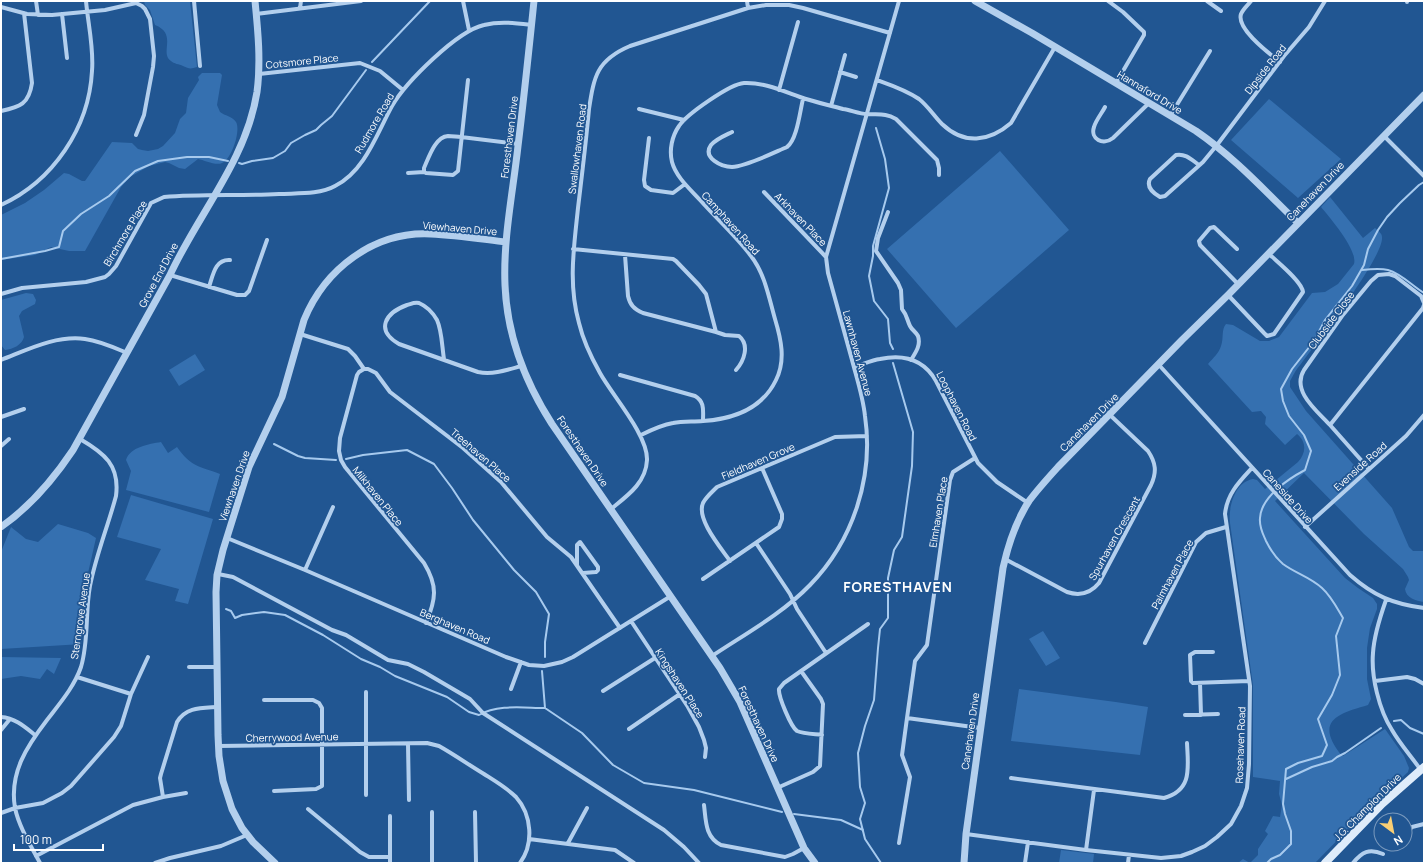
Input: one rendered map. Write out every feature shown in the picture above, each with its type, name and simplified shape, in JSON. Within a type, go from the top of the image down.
[{"type":"main road","name":"J.G. Champion Drive","points":[[1324,863],[1382,804],[1422,768]]},
{"type":"street","points":[[36,1],[38,15]]},
{"type":"street","points":[[1,205],[22,193],[40,179],[61,157],[77,130],[88,101],[91,88],[91,43],[86,1]]},
{"type":"street","points":[[194,1],[200,66]]},
{"type":"street","name":"Grove End Drive","points":[[1,527],[25,508],[37,496],[59,471],[80,439],[128,353],[180,254],[216,195],[237,155],[244,139],[253,108],[259,74],[259,48],[255,1]]},
{"type":"street","points":[[300,8],[301,1]]},
{"type":"street","points":[[256,14],[361,1]]},
{"type":"street","points":[[463,1],[470,30]]},
{"type":"street","name":"Foresthaven Drive","points":[[534,1],[519,144],[506,242],[505,285],[507,308],[521,366],[541,407],[712,656],[740,702],[804,848],[815,863]]},
{"type":"street","points":[[747,1],[748,8]]},
{"type":"street","name":"Lawnhaven Avenue","points":[[712,656],[794,600],[822,572],[848,531],[862,491],[867,456],[867,436],[863,404],[828,273],[826,257],[899,1]]},
{"type":"street","name":"Hannaford Drive","points":[[975,1],[1150,103],[1217,146],[1298,223]]},
{"type":"street","points":[[1108,1],[1123,12],[1144,32],[1144,35],[1116,83]]},
{"type":"street","points":[[1207,1],[1221,11]]},
{"type":"street","points":[[1250,1],[1242,13],[1242,21],[1258,45],[1280,62]]},
{"type":"street","name":"Dipside Road","points":[[1199,165],[1182,154],[1176,155],[1150,179],[1148,186],[1160,197],[1165,196],[1199,165],[1217,146],[1308,27],[1325,1]]},
{"type":"street","points":[[1,7],[38,15],[105,10],[137,2],[145,9],[150,19],[154,56],[144,115],[136,135]]},
{"type":"street","name":"Swallowhaven Road","points":[[611,509],[632,493],[641,480],[647,460],[646,450],[641,435],[600,373],[591,356],[583,336],[574,301],[572,268],[573,249],[589,109],[593,86],[600,68],[613,54],[630,46],[748,8],[766,5],[803,8],[890,33]]},
{"type":"street","points":[[1,111],[13,109],[21,105],[31,90],[32,83],[24,13]]},
{"type":"street","points":[[62,14],[68,58]]},
{"type":"street","name":"Rudmore Road","points":[[216,195],[301,193],[329,189],[337,185],[355,170],[363,159],[403,90],[417,74],[445,49],[470,30],[482,25],[498,22],[532,25]]},
{"type":"street","points":[[779,90],[798,22]]},
{"type":"street","points":[[877,80],[899,88],[918,98],[942,124],[951,132],[960,137],[970,139],[990,136],[1004,129],[1011,123],[1055,47]]},
{"type":"street","points":[[1170,116],[1210,51]]},
{"type":"street","points":[[831,106],[845,55]]},
{"type":"street","name":"Cotsmore Place","points":[[259,74],[360,63],[374,68],[403,90]]},
{"type":"street","points":[[840,72],[856,77]]},
{"type":"street","points":[[408,173],[424,172],[451,175],[457,172],[468,80]]},
{"type":"street","name":"Camphaven Road","points":[[641,435],[671,423],[722,419],[744,413],[761,402],[768,394],[777,378],[781,366],[782,348],[780,337],[767,290],[757,266],[743,247],[685,184],[674,168],[671,153],[673,138],[684,120],[728,88],[744,83],[751,83],[831,106],[866,114],[885,114],[896,119],[937,160],[940,168],[939,174]]},
{"type":"street","name":"Canehaven Drive","points":[[964,863],[966,834],[980,728],[1005,559],[1016,526],[1028,503],[1058,467],[1424,95]]},
{"type":"street","points":[[732,132],[719,138],[710,149],[712,158],[716,163],[722,166],[733,167],[744,164],[787,147],[792,143],[804,99]]},
{"type":"street","points":[[1105,107],[1094,126],[1093,131],[1094,135],[1099,141],[1106,142],[1114,138],[1150,103]]},
{"type":"street","points":[[640,109],[684,120]]},
{"type":"street","points":[[424,172],[424,168],[429,157],[438,142],[446,136],[519,144]]},
{"type":"street","points":[[1384,136],[1424,176]]},
{"type":"street","points":[[649,138],[644,180],[645,186],[651,190],[673,193],[685,184]]},
{"type":"street","name":"Arkhaven Place","points":[[764,192],[826,257]]},
{"type":"street","name":"Birchmore Place","points":[[1,294],[22,288],[86,282],[105,277],[116,266],[151,203],[155,200],[164,197],[216,195]]},
{"type":"street","points":[[888,212],[878,238],[876,251],[898,283],[901,290],[902,309],[911,327],[918,336],[918,349],[911,360]]},
{"type":"street","points":[[1237,249],[1214,227],[1210,228],[1199,241],[1200,245],[1238,284]]},
{"type":"street","name":"Viewhaven Drive","points":[[275,863],[247,835],[237,820],[225,790],[220,768],[218,746],[216,592],[218,574],[223,550],[249,467],[282,397],[309,308],[321,287],[345,263],[368,248],[391,239],[416,234],[431,234],[506,242]]},
{"type":"street","points":[[170,275],[237,296],[245,295],[249,291],[267,240]]},
{"type":"street","points":[[573,249],[673,259],[680,264],[699,284],[706,294],[716,332]]},
{"type":"street","points":[[1228,295],[1267,336],[1274,334],[1303,292],[1303,289],[1298,282],[1268,253]]},
{"type":"street","points":[[625,255],[628,296],[634,308],[643,313],[716,332],[724,336],[737,336],[743,340],[744,344],[743,358],[741,364],[736,370]]},
{"type":"street","points":[[209,287],[218,264],[225,260],[230,260]]},
{"type":"street","name":"Clubside Close","points":[[1330,425],[1423,308],[1424,304],[1421,296],[1395,276],[1384,274],[1374,278],[1342,316],[1304,370],[1300,380],[1300,387],[1303,394],[1330,425],[1369,469]]},
{"type":"street","points":[[444,359],[438,322],[434,315],[425,307],[418,303],[412,303],[396,310],[389,316],[385,327],[386,333],[394,341],[444,359],[484,373],[498,372],[521,366]]},
{"type":"street","points":[[300,334],[348,349],[356,356],[362,370]]},
{"type":"street","points":[[1,360],[40,345],[67,339],[85,339],[128,353]]},
{"type":"street","name":"Loophaven Road","points":[[854,367],[880,358],[900,358],[918,362],[931,372],[975,458],[997,482],[1028,503]]},
{"type":"street","name":"Caneside Drive","points":[[1159,365],[1350,575],[1361,585],[1386,600],[1406,606],[1424,608]]},
{"type":"street","name":"Treehaven Place","points":[[362,370],[368,369],[376,374],[390,392],[463,448],[509,490],[546,537],[571,557],[620,628]]},
{"type":"street","name":"Milkhaven Place","points":[[362,370],[357,375],[340,438],[339,451],[341,460],[345,467],[429,571],[435,593],[426,623]]},
{"type":"street","points":[[620,374],[695,396],[702,402],[703,421]]},
{"type":"street","points":[[1,417],[24,408]]},
{"type":"street","name":"Spurhaven Crescent","points":[[1005,559],[1062,590],[1073,594],[1079,595],[1085,593],[1096,588],[1099,584],[1151,485],[1156,471],[1153,458],[1148,451],[1110,415]]},
{"type":"street","name":"Evenside Road","points":[[1305,527],[1406,436],[1424,415]]},
{"type":"street","name":"Fieldhaven Grove","points":[[730,561],[703,518],[703,502],[708,495],[717,487],[836,437],[867,436]]},
{"type":"street","points":[[1,446],[9,439]]},
{"type":"street","name":"Sterngrove Avenue","points":[[40,863],[22,828],[15,808],[15,784],[19,764],[35,735],[66,697],[77,677],[85,645],[90,587],[116,496],[117,487],[113,468],[109,461],[93,447],[80,439]]},
{"type":"street","name":"Elmhaven Place","points":[[899,843],[910,778],[902,755],[915,661],[927,644],[951,475],[956,469],[975,458]]},
{"type":"street","points":[[703,579],[779,527],[782,514],[762,468]]},
{"type":"street","name":"Rosehaven Road","points":[[966,834],[1086,850],[1161,858],[1192,852],[1205,846],[1217,838],[1231,824],[1241,806],[1248,782],[1250,764],[1249,681],[1225,514],[1228,498],[1234,488],[1252,468]]},
{"type":"street","points":[[305,570],[332,507]]},
{"type":"street","name":"Palmhaven Place","points":[[1145,643],[1196,542],[1206,533],[1226,527]]},
{"type":"street","name":"Berghaven Road","points":[[227,538],[305,570],[426,623],[529,665],[544,666],[562,662],[671,596]]},
{"type":"street","points":[[577,565],[577,546],[580,542],[598,566],[598,570],[596,572],[583,573]]},
{"type":"street","points":[[756,543],[794,600],[794,604],[801,616],[826,653]]},
{"type":"street","points":[[218,574],[233,577],[332,630],[346,634],[388,660],[408,664],[424,672],[470,699],[483,713],[664,830],[684,847],[699,863]]},
{"type":"street","points":[[1386,600],[1378,624],[1373,652],[1378,698],[1391,729],[1422,768]]},
{"type":"street","name":"Kingshaven Place","points":[[631,621],[680,694],[699,727],[706,748],[705,757]]},
{"type":"street","points":[[822,736],[795,729],[780,699],[778,691],[780,686],[868,624]]},
{"type":"street","points":[[1213,652],[1194,652],[1190,655],[1191,681],[1193,683],[1249,681]]},
{"type":"street","points":[[1,813],[15,808],[43,803],[62,793],[71,786],[114,737],[121,726],[131,694],[148,657]]},
{"type":"street","points":[[603,691],[655,658]]},
{"type":"street","points":[[511,689],[521,662]]},
{"type":"street","points":[[189,667],[217,667]]},
{"type":"street","points":[[777,788],[813,772],[818,768],[824,708],[822,702],[801,671]]},
{"type":"street","points":[[77,677],[131,694]]},
{"type":"street","points":[[1375,681],[1407,677],[1424,684]]},
{"type":"street","points":[[1200,683],[1201,715]]},
{"type":"street","points":[[366,692],[366,795]]},
{"type":"street","points":[[629,729],[680,694]]},
{"type":"street","points":[[264,700],[313,700],[317,701],[322,708],[323,783],[321,787],[316,789],[274,791]]},
{"type":"street","points":[[163,796],[160,778],[177,722],[181,716],[191,710],[217,707]]},
{"type":"street","points":[[1185,715],[1218,714]]},
{"type":"street","points":[[1,717],[10,719],[35,735]]},
{"type":"street","points":[[907,718],[980,728]]},
{"type":"street","points":[[1,730],[10,719]]},
{"type":"street","points":[[1011,778],[1164,798],[1180,790],[1187,779],[1187,743]]},
{"type":"street","name":"Cherrywood Avenue","points":[[218,746],[322,744],[427,744],[440,746],[510,791],[517,798],[525,812],[529,828],[529,839],[526,851],[520,863]]},
{"type":"street","points":[[408,744],[409,800]]},
{"type":"street","points":[[1086,850],[1094,790]]},
{"type":"street","points":[[36,856],[141,802],[163,796],[186,793]]},
{"type":"street","points":[[704,805],[708,832],[714,840],[721,845],[785,857],[804,848]]},
{"type":"street","points":[[568,843],[587,808]]},
{"type":"street","points":[[308,809],[360,852],[369,857],[390,857]]},
{"type":"street","points":[[432,812],[432,863]]},
{"type":"street","points":[[475,812],[476,863]]},
{"type":"street","points":[[390,816],[390,863]]},
{"type":"street","points":[[1413,828],[1424,824]]},
{"type":"street","points":[[154,863],[221,846],[247,835]]},
{"type":"street","points":[[529,839],[615,850],[634,863]]},
{"type":"street","points":[[1025,863],[1028,842]]},
{"type":"street","points":[[1354,863],[1360,856],[1369,851],[1373,850],[1383,854]]},
{"type":"street","points":[[1128,863],[1129,855]]},
{"type":"shaded area","points":[[144,1],[190,1],[197,67],[187,68],[174,63],[168,58],[166,33],[155,25],[150,10],[145,5]]},
{"type":"shaded area","points":[[202,73],[220,73],[222,75],[217,105],[220,112],[233,118],[236,122],[237,131],[235,144],[226,160],[217,164],[198,159],[185,169],[165,162],[149,166],[130,177],[121,187],[85,251],[69,251],[51,247],[35,255],[1,260],[1,215],[25,203],[44,190],[64,173],[85,181],[112,142],[132,143],[138,149],[148,151],[158,149],[163,146],[175,133],[180,119],[186,113],[188,98],[199,80],[198,77]]},
{"type":"shaded area","points":[[1269,99],[1341,159],[1298,198],[1231,140]]},
{"type":"shaded area","points":[[1000,151],[1069,230],[956,328],[887,249]]},
{"type":"shaded area","points":[[1330,197],[1363,238],[1375,228],[1381,233],[1382,237],[1372,264],[1360,283],[1295,372],[1290,381],[1290,387],[1306,411],[1392,508],[1409,547],[1413,551],[1424,551],[1424,602],[1415,600],[1407,595],[1405,589],[1409,580],[1403,569],[1364,534],[1304,473],[1275,501],[1345,578],[1373,598],[1377,604],[1377,609],[1370,628],[1367,648],[1367,679],[1371,699],[1368,705],[1347,712],[1333,721],[1330,727],[1330,735],[1334,744],[1343,756],[1385,729],[1404,756],[1409,768],[1408,772],[1364,813],[1315,863],[1250,863],[1258,855],[1258,849],[1268,834],[1265,831],[1273,816],[1280,817],[1282,805],[1279,794],[1280,781],[1253,777],[1253,685],[1230,523],[1230,510],[1234,496],[1242,485],[1253,479],[1257,480],[1265,489],[1301,459],[1304,451],[1304,444],[1297,434],[1285,445],[1265,424],[1266,417],[1261,411],[1252,412],[1208,364],[1220,349],[1226,324],[1233,325],[1260,341],[1269,341],[1279,337],[1312,293],[1325,292],[1338,284],[1354,264],[1352,251],[1348,243],[1321,207]]},
{"type":"shaded area","points":[[26,293],[33,294],[36,300],[35,304],[22,311],[19,316],[24,337],[23,340],[17,346],[5,350],[1,345],[1,300]]},
{"type":"shaded area","points":[[195,354],[205,370],[179,386],[169,370]]},
{"type":"shaded area","points":[[161,442],[168,453],[177,447],[191,462],[220,474],[209,512],[126,490],[131,471],[126,460],[128,456],[131,452],[140,447]]},
{"type":"shaded area","points":[[131,495],[213,519],[188,604],[175,601],[179,589],[145,580],[161,549],[117,537]]},
{"type":"shaded area","points":[[58,524],[88,533],[96,538],[83,595],[82,644],[1,649],[1,552],[11,527],[26,539],[38,542]]},
{"type":"shaded area","points":[[1043,631],[1060,658],[1046,666],[1029,639]]},
{"type":"shaded area","points":[[1,657],[61,658],[54,674],[47,669],[40,679],[21,676],[1,679]]},
{"type":"shaded area","points":[[1019,689],[1148,707],[1140,755],[1011,741]]},
{"type":"shaded area","points":[[1061,850],[1094,854],[1093,863],[1059,863]]},
{"type":"shaded area","points":[[1243,859],[1250,863],[1238,863]]},
{"type":"waterway","points":[[372,62],[430,1]]},
{"type":"waterway","points":[[239,163],[242,164],[273,158],[285,151],[291,143],[316,130],[332,116],[366,70]]},
{"type":"waterway","points":[[876,128],[885,159],[889,188],[873,246],[873,256],[869,276],[874,301],[888,319],[890,343],[893,349]]},
{"type":"waterway","points":[[1,259],[59,247],[63,231],[81,214],[109,196],[135,171],[158,161],[187,157],[209,157],[228,161]]},
{"type":"waterway","points":[[1267,863],[1271,859],[1280,855],[1291,844],[1291,831],[1283,804],[1286,769],[1298,763],[1322,756],[1327,745],[1318,719],[1332,695],[1340,675],[1336,636],[1343,618],[1331,598],[1322,588],[1313,581],[1283,564],[1278,559],[1268,544],[1261,527],[1260,518],[1265,503],[1276,490],[1291,478],[1305,470],[1311,451],[1304,435],[1289,416],[1283,401],[1281,389],[1292,369],[1314,341],[1325,320],[1352,286],[1364,265],[1368,249],[1378,230],[1387,217],[1400,203],[1424,182]]},
{"type":"waterway","points":[[1362,270],[1388,270],[1402,277],[1424,293]]},
{"type":"waterway","points":[[881,863],[865,839],[860,819],[865,803],[860,787],[858,753],[874,700],[880,629],[888,618],[888,578],[894,550],[902,537],[912,466],[913,432],[893,363]]},
{"type":"waterway","points":[[274,444],[305,458],[336,460]]},
{"type":"waterway","points":[[346,459],[363,455],[407,450],[434,464],[473,520],[514,570],[536,592],[549,614],[545,642],[545,657]]},
{"type":"waterway","points":[[226,609],[231,611],[235,618],[242,615],[264,612],[285,615],[323,635],[361,659],[380,667],[395,676],[447,697],[469,712],[479,715],[494,709],[503,708],[545,708]]},
{"type":"waterway","points":[[542,671],[545,708],[582,733],[613,765],[644,783],[694,790],[782,812]]},
{"type":"waterway","points":[[1394,721],[1401,720],[1410,728],[1424,734]]},
{"type":"waterway","points":[[1286,779],[1312,767],[1332,761],[1381,728]]},
{"type":"waterway","points":[[794,814],[841,820],[863,830]]},
{"type":"district","name":"FORESTHAVEN","points":[[898,587]]}]
